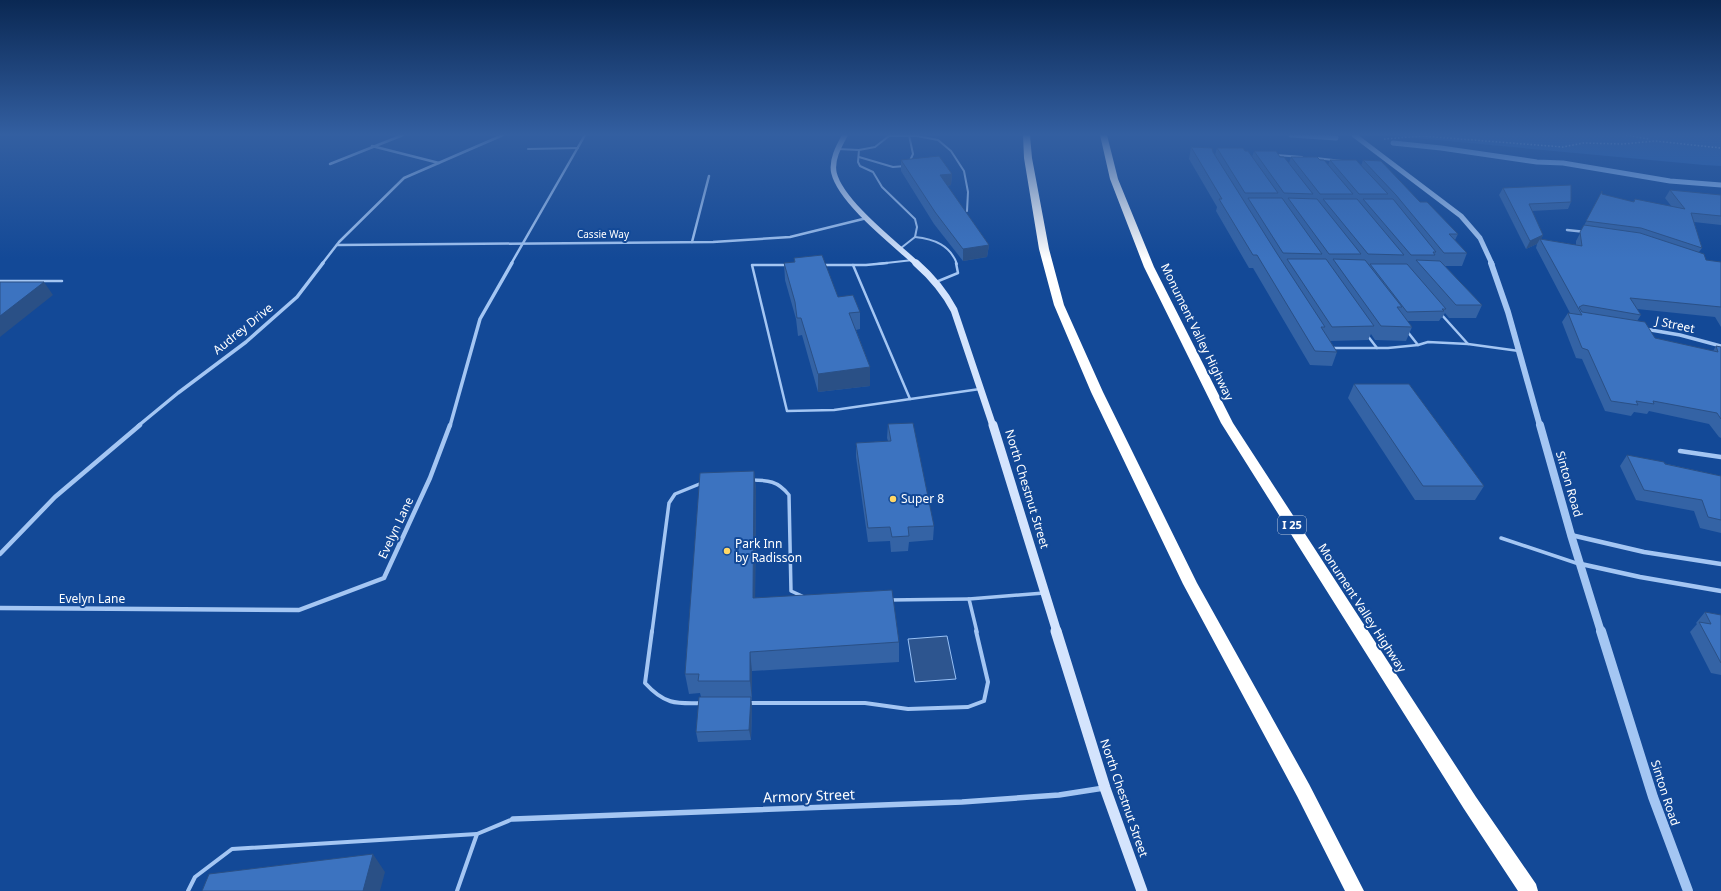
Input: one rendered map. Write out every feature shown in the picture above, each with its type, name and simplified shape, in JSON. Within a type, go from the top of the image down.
[{"type":"highway","points":[[1031,177],[1044,249],[1059,305],[1097,392],[1190,584],[1299,783],[1356,891]]},
{"type":"highway","name":"Monument Valley Highway","points":[[1113,177],[1149,267],[1227,423],[1470,803],[1529,891]]},
{"type":"main road","name":"North Chestnut Street","points":[[836,177],[843,193],[867,218],[936,282],[946,295],[954,310],[982,388],[1105,788],[1142,891]]},
{"type":"street","name":"Audrey Drive","points":[[0,554],[56,497],[178,393],[246,342],[297,297],[337,245],[404,178],[407,177]]},
{"type":"street","name":"Evelyn Lane","points":[[0,608],[299,610],[384,578],[430,478],[454,415],[480,319],[562,177]]},
{"type":"street","points":[[692,242],[708,177]]},
{"type":"street","name":"Sinton Road","points":[[1410,177],[1461,216],[1480,238],[1488,253],[1519,351],[1571,535],[1653,797],[1688,891]]},
{"type":"street","name":"Cassie Way","points":[[337,245],[692,242],[790,237],[867,218]]},
{"type":"street","points":[[1567,230],[1590,233]]},
{"type":"street","name":"J Street","points":[[1643,329],[1680,335],[1721,346]]},
{"type":"street","points":[[1680,451],[1721,457]]},
{"type":"street","points":[[1571,535],[1644,552],[1721,564]]},
{"type":"street","points":[[1580,564],[1640,577],[1721,590]]},
{"type":"street","name":"Armory Street","points":[[513,818],[962,802],[1059,795],[1105,788]]},
{"type":"lane","points":[[876,177],[882,187],[915,219],[917,227],[915,237]]},
{"type":"lane","points":[[965,177],[968,192],[967,211]]},
{"type":"lane","points":[[900,248],[915,237],[930,238],[942,243],[954,256],[958,273],[936,282]]},
{"type":"lane","points":[[814,265],[853,265],[914,260]]},
{"type":"lane","points":[[791,265],[752,265],[787,411],[834,410],[982,388]]},
{"type":"lane","points":[[853,265],[910,399]]},
{"type":"lane","points":[[0,281],[62,281]]},
{"type":"lane","points":[[1439,311],[1468,344]]},
{"type":"lane","points":[[1404,326],[1418,345]]},
{"type":"lane","points":[[1363,329],[1377,348]]},
{"type":"lane","points":[[1331,347],[1335,349],[1377,348],[1418,345],[1428,342],[1468,344],[1519,351]]},
{"type":"lane","points":[[746,480],[770,480],[782,485],[789,495],[791,591],[810,598]]},
{"type":"lane","points":[[709,482],[695,485],[675,494],[669,503],[646,683],[657,697],[673,704],[710,703]]},
{"type":"lane","points":[[1501,538],[1580,564]]},
{"type":"lane","points":[[881,600],[969,599],[1044,593]]},
{"type":"lane","points":[[740,703],[865,703],[908,709],[968,707],[984,701],[988,682],[969,599]]},
{"type":"lane","points":[[188,891],[195,877],[232,849],[477,834],[513,818]]},
{"type":"lane","points":[[457,891],[477,834]]},
{"type":"shaded area","points":[[947,636],[956,679],[915,682],[908,639]]},
{"type":"building","points":[[912,177],[941,177],[989,245],[963,249],[935,212]]},
{"type":"building","points":[[1209,177],[1228,177],[1325,327],[1321,327],[1337,352],[1315,351],[1257,255],[1253,255],[1219,199],[1222,199]]},
{"type":"building","points":[[1235,177],[1266,177],[1278,193],[1245,193]]},
{"type":"building","points":[[1272,177],[1299,177],[1313,194],[1284,193]]},
{"type":"building","points":[[1306,177],[1338,177],[1353,194],[1320,194]]},
{"type":"building","points":[[1344,177],[1372,177],[1388,194],[1359,194]]},
{"type":"building","points":[[1379,177],[1396,177],[1420,202],[1427,202],[1458,234],[1449,234],[1467,253],[1444,253],[1396,195]]},
{"type":"building","points":[[1571,185],[1571,202],[1529,204],[1543,235],[1530,241],[1503,188]]},
{"type":"building","points":[[1670,190],[1721,195],[1721,216],[1691,213],[1702,248],[1641,228],[1586,221],[1602,191],[1602,194],[1634,202],[1635,199],[1685,209]]},
{"type":"building","points":[[1248,198],[1282,198],[1322,254],[1283,253]]},
{"type":"building","points":[[1288,198],[1317,199],[1361,254],[1329,254]]},
{"type":"building","points":[[1323,199],[1357,199],[1404,255],[1368,254]]},
{"type":"building","points":[[1363,199],[1393,199],[1436,252],[1433,252],[1435,255],[1411,255]]},
{"type":"building","points":[[1584,225],[1640,233],[1704,254],[1706,260],[1721,262],[1721,307],[1630,298],[1641,315],[1583,305],[1579,307],[1582,312],[1645,322],[1655,338],[1718,352],[1716,346],[1721,347],[1721,419],[1717,413],[1653,401],[1654,404],[1636,401],[1638,405],[1611,401],[1588,350],[1582,348],[1568,313],[1582,315],[1540,239],[1582,246],[1580,232]]},
{"type":"building","points":[[822,255],[838,297],[853,295],[860,312],[849,313],[870,367],[818,374],[801,318],[797,318],[795,302],[784,263],[795,262],[794,258]]},
{"type":"building","points":[[1287,259],[1326,259],[1374,326],[1332,327]]},
{"type":"building","points":[[1333,259],[1365,260],[1402,307],[1397,307],[1412,327],[1381,326]]},
{"type":"building","points":[[1416,260],[1440,261],[1482,305],[1456,305]]},
{"type":"building","points":[[1370,264],[1407,264],[1446,309],[1442,309],[1444,311],[1407,312]]},
{"type":"building","points":[[0,282],[44,282],[0,316]]},
{"type":"building","points":[[1354,384],[1409,384],[1484,486],[1423,486]]},
{"type":"building","name":"Super 8","points":[[913,423],[934,526],[908,527],[909,536],[892,537],[890,527],[868,528],[856,443],[891,441],[888,424]]},
{"type":"building","points":[[1627,455],[1664,462],[1665,464],[1721,476],[1721,520],[1708,517],[1702,500],[1644,490]]},
{"type":"building","name":"Park Inn by Radisson","points":[[754,471],[753,598],[892,590],[899,642],[750,652],[750,681],[698,681],[699,674],[685,674],[700,473]]},
{"type":"building","points":[[1705,612],[1721,615],[1721,663],[1699,622],[1711,624]]},
{"type":"building","points":[[699,697],[751,697],[749,730],[696,732]]},
{"type":"building","points":[[373,854],[363,891],[202,891],[209,874]]},
{"type":"waterway","points":[[1644,177],[1670,181],[1721,185]]},
{"type":"place","name":"Super 8","points":[[893,499]]},
{"type":"place","name":"Park Inn by Radisson","points":[[727,551]]}]
